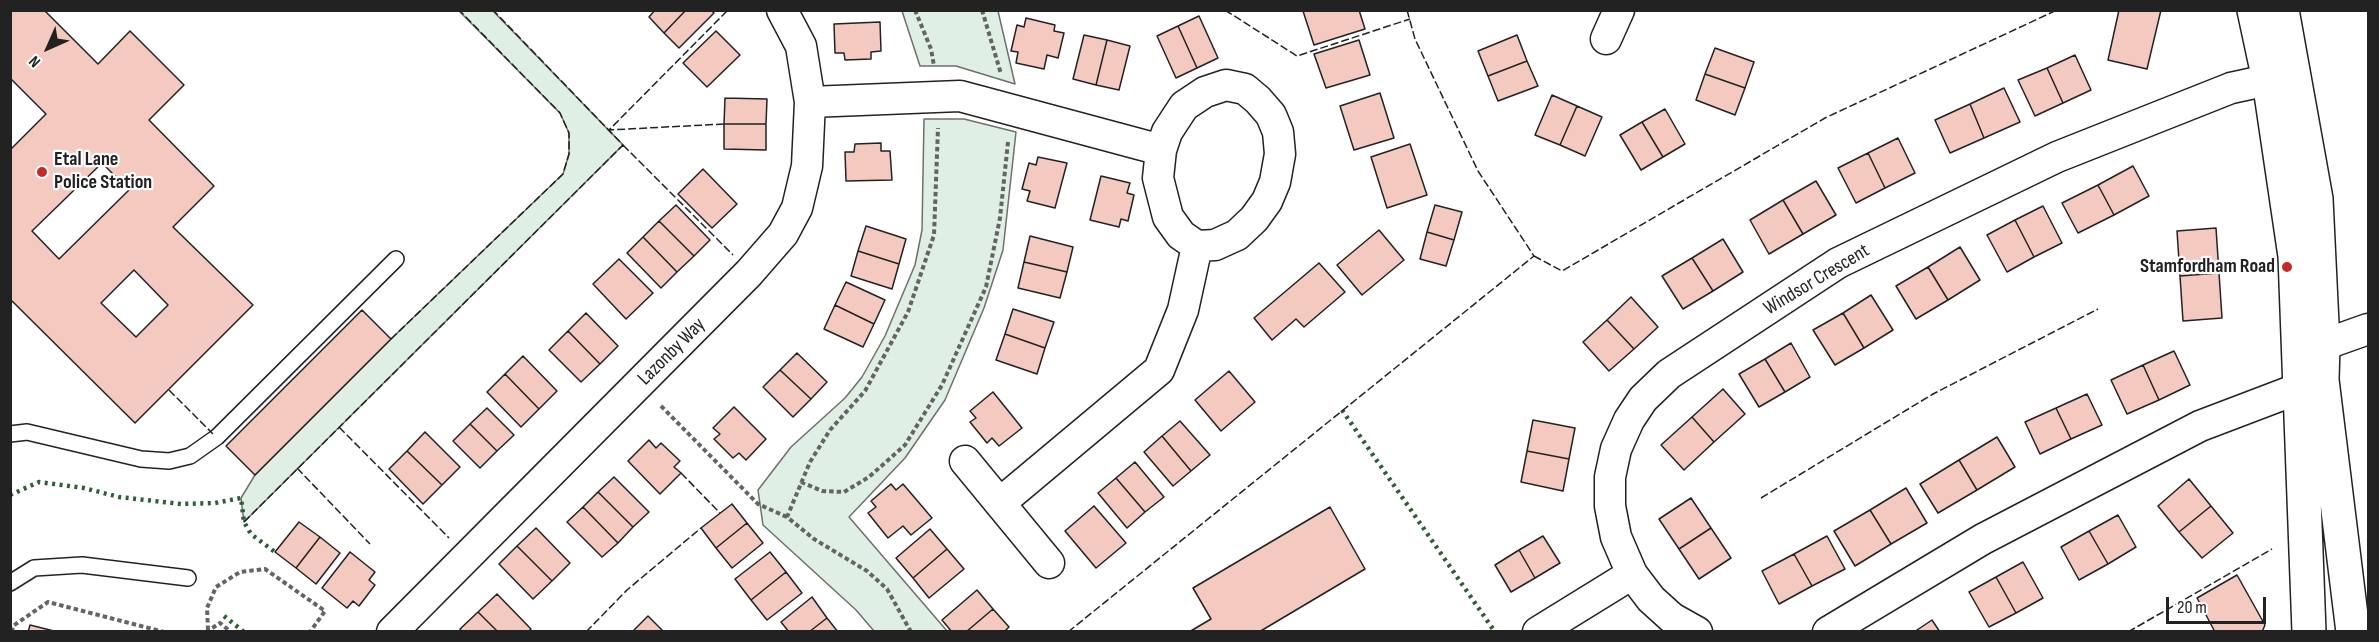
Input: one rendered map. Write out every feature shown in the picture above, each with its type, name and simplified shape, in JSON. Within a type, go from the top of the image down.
[{"type":"main road","points":[[2254,10],[2281,77],[2316,199],[2323,345],[2312,384],[2309,632]]},
{"type":"main road","points":[[2282,10],[2281,77],[2295,256],[2312,384],[2353,632]]},
{"type":"street","name":"Lazonby Way","points":[[392,632],[750,273],[783,234],[797,208],[807,166],[810,102],[801,46],[782,10]]},
{"type":"street","points":[[1605,39],[1619,10]]},
{"type":"street","name":"Windsor Crescent","points":[[1697,632],[1672,618],[1651,598],[1632,574],[1616,537],[1610,506],[1610,477],[1616,449],[1629,420],[1644,399],[1669,374],[1838,263],[2057,157],[2231,88],[2281,77]]},
{"type":"street","points":[[1226,85],[1245,89],[1258,99],[1271,115],[1278,132],[1280,154],[1275,182],[1267,201],[1254,219],[1237,235],[1215,245],[1197,246],[1181,235],[1168,217],[1158,178],[1161,150],[1167,132],[1184,106],[1205,92],[1226,85]]},
{"type":"street","points":[[810,102],[960,96],[1161,150]]},
{"type":"street","points":[[1000,503],[1159,370],[1183,310],[1197,246]]},
{"type":"street","points":[[2323,345],[2368,329]]},
{"type":"street","points":[[1828,632],[1983,540],[2200,426],[2312,384]]},
{"type":"street","points":[[965,461],[1049,563]]},
{"type":"street","points":[[1538,632],[1632,574]]},
{"type":"lane","points":[[10,434],[27,432],[141,459],[169,461],[190,456],[217,437],[396,259]]},
{"type":"lane","points":[[10,582],[34,568],[82,565],[188,578]]},
{"type":"path","points":[[787,517],[810,462],[830,430],[865,391],[908,312],[934,235],[939,96],[931,49],[915,10]]},
{"type":"path","points":[[801,482],[822,491],[844,492],[869,477],[905,445],[942,385],[986,287],[1000,218],[1012,110],[982,10]]},
{"type":"path","points":[[639,385],[758,504],[787,517],[814,539],[867,571],[887,589],[911,632]]},
{"type":"path","points":[[207,631],[207,608],[216,587],[240,572],[265,569],[325,611],[310,632]]},
{"type":"path","points":[[12,632],[13,626],[48,602],[164,632]]},
{"type":"path","points":[[207,631],[220,623],[231,632]]},
{"type":"green space","points":[[459,11],[493,11],[623,145],[244,522],[241,498],[255,475],[391,339],[563,174],[569,154],[569,133],[560,113]]},
{"type":"green space","points":[[902,11],[998,11],[1015,84],[956,66],[920,66]]},
{"type":"green space","points":[[924,119],[964,119],[1016,132],[1003,250],[984,308],[945,400],[905,458],[849,517],[947,631],[874,631],[856,610],[763,525],[758,490],[791,447],[845,398],[862,377],[885,336],[915,265],[922,230]]},
{"type":"building","points":[[10,10],[44,10],[98,64],[130,31],[184,85],[149,120],[214,186],[173,227],[253,305],[135,423],[10,299],[10,150],[46,114],[10,78]],"holes":[[[102,163],[129,190],[59,259],[32,231]],[[134,270],[168,305],[136,337],[101,303]]]},
{"type":"building","points":[[655,10],[686,10],[664,33],[649,17]]},
{"type":"building","points":[[686,10],[711,10],[714,13],[679,48],[664,33]]},
{"type":"building","points":[[1359,10],[1365,29],[1314,45],[1303,11]]},
{"type":"building","points":[[2119,10],[2161,10],[2147,69],[2108,60]]},
{"type":"building","points":[[1199,16],[1218,58],[1197,68],[1178,26]]},
{"type":"building","points":[[1026,18],[1055,25],[1054,31],[1064,33],[1058,58],[1047,55],[1044,69],[1016,63],[1018,52],[1011,51],[1017,25],[1024,27]]},
{"type":"building","points":[[880,22],[881,51],[871,52],[871,59],[845,60],[844,53],[835,53],[834,24]]},
{"type":"building","points":[[1178,26],[1197,68],[1176,78],[1157,36]]},
{"type":"building","points":[[716,31],[740,55],[707,87],[683,63]]},
{"type":"building","points":[[1084,35],[1107,40],[1096,85],[1073,79]]},
{"type":"building","points":[[1517,35],[1527,61],[1488,76],[1478,51]]},
{"type":"building","points":[[1107,40],[1130,46],[1119,90],[1096,85]]},
{"type":"building","points":[[1359,40],[1370,75],[1326,88],[1314,54]]},
{"type":"building","points":[[1715,48],[1754,62],[1745,88],[1705,74]]},
{"type":"building","points":[[2075,55],[2091,90],[2063,103],[2047,68]]},
{"type":"building","points":[[1527,61],[1538,86],[1498,101],[1488,76]]},
{"type":"building","points":[[2047,68],[2063,103],[2035,116],[2018,80]]},
{"type":"building","points":[[1705,74],[1745,88],[1735,115],[1696,100]]},
{"type":"building","points":[[2004,88],[2020,122],[1984,138],[1970,104]]},
{"type":"building","points":[[1380,93],[1394,138],[1354,150],[1340,106]]},
{"type":"building","points":[[1552,95],[1577,106],[1560,145],[1535,135]]},
{"type":"building","points":[[725,98],[767,99],[766,124],[724,124]]},
{"type":"building","points":[[1970,104],[1984,138],[1950,153],[1935,120]]},
{"type":"building","points":[[1577,106],[1602,117],[1585,156],[1560,145]]},
{"type":"building","points":[[1665,109],[1685,144],[1663,157],[1642,122]]},
{"type":"building","points":[[1642,122],[1663,157],[1641,170],[1620,135]]},
{"type":"building","points":[[724,124],[766,124],[766,150],[724,149]]},
{"type":"building","points":[[1898,138],[1915,173],[1885,188],[1868,153]]},
{"type":"building","points":[[881,143],[881,151],[890,151],[892,180],[846,181],[845,152],[854,152],[855,144]]},
{"type":"building","points":[[1410,144],[1427,195],[1387,208],[1371,157]]},
{"type":"building","points":[[1868,153],[1885,188],[1856,203],[1838,168]]},
{"type":"building","points":[[1038,157],[1067,163],[1055,208],[1027,201],[1030,191],[1022,189],[1029,163],[1036,165]]},
{"type":"building","points":[[2133,166],[2149,196],[2114,215],[2098,185]]},
{"type":"building","points":[[703,169],[737,204],[712,228],[678,194]]},
{"type":"building","points":[[1101,176],[1130,183],[1127,193],[1134,195],[1128,221],[1121,219],[1119,227],[1090,220]]},
{"type":"building","points":[[1816,181],[1836,215],[1803,234],[1783,200]]},
{"type":"building","points":[[2098,185],[2114,215],[2078,233],[2062,203]]},
{"type":"building","points":[[1783,200],[1803,234],[1769,254],[1750,220]]},
{"type":"building","points":[[676,205],[710,240],[694,256],[659,221]]},
{"type":"building","points":[[1435,205],[1462,212],[1454,240],[1427,232]]},
{"type":"building","points":[[2043,206],[2062,243],[2034,257],[2015,220]]},
{"type":"building","points":[[2015,220],[2034,257],[2007,272],[1987,235]]},
{"type":"building","points":[[659,221],[694,256],[677,272],[643,237]]},
{"type":"building","points":[[866,226],[906,239],[899,264],[858,251]]},
{"type":"building","points":[[2216,228],[2219,273],[2180,276],[2177,231]]},
{"type":"building","points":[[1379,230],[1404,260],[1362,295],[1337,265]]},
{"type":"building","points":[[1427,232],[1454,240],[1446,266],[1420,259]]},
{"type":"building","points":[[1030,236],[1073,247],[1067,272],[1024,262]]},
{"type":"building","points":[[643,237],[677,272],[661,288],[627,253]]},
{"type":"building","points":[[1723,239],[1743,272],[1713,291],[1692,258]]},
{"type":"building","points":[[1960,247],[1980,280],[1948,300],[1928,267]]},
{"type":"building","points":[[858,251],[899,264],[892,289],[851,276]]},
{"type":"building","points":[[1692,258],[1713,291],[1683,309],[1662,276]]},
{"type":"building","points":[[619,259],[653,293],[626,319],[593,284]]},
{"type":"building","points":[[1024,262],[1067,272],[1060,298],[1018,288]]},
{"type":"building","points":[[1319,263],[1345,292],[1304,327],[1296,319],[1272,340],[1254,318]]},
{"type":"building","points":[[1928,267],[1948,300],[1916,319],[1896,286]]},
{"type":"building","points":[[2219,273],[2222,318],[2183,321],[2180,276]]},
{"type":"building","points":[[846,282],[885,300],[874,324],[835,305]]},
{"type":"building","points":[[1871,295],[1893,330],[1864,348],[1843,313]]},
{"type":"building","points":[[1631,297],[1658,327],[1634,349],[1607,320]]},
{"type":"building","points":[[835,305],[874,324],[863,347],[824,329]]},
{"type":"building","points":[[1013,309],[1054,322],[1045,348],[1005,334]]},
{"type":"building","points":[[362,310],[391,339],[255,475],[226,446]]},
{"type":"building","points":[[586,313],[618,346],[600,364],[568,331]]},
{"type":"building","points":[[1843,313],[1864,348],[1835,365],[1813,330]]},
{"type":"building","points":[[1607,320],[1634,349],[1609,371],[1583,342]]},
{"type":"building","points":[[568,331],[600,364],[581,382],[549,350]]},
{"type":"building","points":[[1005,334],[1045,348],[1037,374],[996,360]]},
{"type":"building","points":[[1791,343],[1810,377],[1785,392],[1765,359]]},
{"type":"building","points":[[2174,351],[2190,385],[2159,400],[2143,365]]},
{"type":"building","points":[[797,353],[827,382],[811,399],[780,370]]},
{"type":"building","points":[[523,356],[557,391],[539,409],[505,374]]},
{"type":"building","points":[[1765,359],[1785,392],[1759,407],[1739,374]]},
{"type":"building","points":[[2143,365],[2159,400],[2127,414],[2111,380]]},
{"type":"building","points":[[780,370],[811,399],[793,417],[763,387]]},
{"type":"building","points":[[1229,371],[1255,402],[1221,431],[1195,400]]},
{"type":"building","points":[[505,374],[539,409],[521,427],[487,392]]},
{"type":"building","points":[[1723,389],[1745,414],[1714,442],[1692,417]]},
{"type":"building","points":[[993,392],[1022,428],[999,446],[992,438],[987,443],[970,422],[976,418],[970,411]]},
{"type":"building","points":[[2087,394],[2102,425],[2071,439],[2056,408]]},
{"type":"building","points":[[734,407],[766,439],[746,460],[739,453],[733,458],[714,439],[720,434],[713,428]]},
{"type":"building","points":[[487,408],[514,435],[497,451],[470,424]]},
{"type":"building","points":[[2056,408],[2071,439],[2040,454],[2025,422]]},
{"type":"building","points":[[1692,417],[1714,442],[1684,470],[1661,445]]},
{"type":"building","points":[[1533,420],[1575,428],[1569,459],[1527,451]]},
{"type":"building","points":[[1180,421],[1210,455],[1191,471],[1162,436]]},
{"type":"building","points":[[470,424],[497,451],[480,468],[453,441]]},
{"type":"building","points":[[425,432],[460,467],[442,485],[407,451]]},
{"type":"building","points":[[1162,436],[1191,471],[1173,486],[1144,452]]},
{"type":"building","points":[[1997,437],[2015,467],[1977,490],[1959,460]]},
{"type":"building","points":[[649,440],[656,448],[661,443],[680,461],[674,467],[681,473],[660,494],[628,461]]},
{"type":"building","points":[[407,451],[442,485],[423,504],[389,469]]},
{"type":"building","points":[[1527,451],[1569,459],[1563,491],[1521,482]]},
{"type":"building","points":[[1959,460],[1977,490],[1938,513],[1920,484]]},
{"type":"building","points":[[1135,462],[1164,497],[1145,512],[1116,478]]},
{"type":"building","points":[[614,477],[649,512],[633,527],[598,492]]},
{"type":"building","points":[[1116,478],[1145,512],[1127,528],[1098,493]]},
{"type":"building","points":[[2189,479],[2211,506],[2179,532],[2158,506]]},
{"type":"building","points":[[891,484],[896,490],[903,484],[932,518],[911,535],[903,526],[888,538],[868,513],[876,507],[871,501]]},
{"type":"building","points":[[1906,488],[1927,523],[1891,544],[1870,510]]},
{"type":"building","points":[[598,492],[633,527],[618,543],[583,507]]},
{"type":"building","points":[[1691,498],[1711,528],[1679,549],[1659,519]]},
{"type":"building","points":[[732,504],[747,523],[716,548],[701,528]]},
{"type":"building","points":[[1094,506],[1126,543],[1096,568],[1065,531]]},
{"type":"building","points":[[2211,506],[2233,533],[2202,558],[2179,532]]},
{"type":"building","points":[[583,507],[618,543],[602,557],[567,522]]},
{"type":"building","points":[[1330,507],[1365,569],[1259,632],[1189,632],[1211,619],[1193,588]]},
{"type":"building","points":[[1870,510],[1891,544],[1855,566],[1834,531]]},
{"type":"building","points":[[2118,515],[2136,547],[2108,564],[2089,531]]},
{"type":"building","points":[[299,522],[320,537],[296,568],[275,552]]},
{"type":"building","points":[[747,523],[763,543],[732,568],[716,548]]},
{"type":"building","points":[[536,528],[570,563],[552,581],[517,546]]},
{"type":"building","points":[[1711,528],[1731,558],[1699,579],[1679,549]]},
{"type":"building","points":[[930,529],[947,549],[913,578],[896,558]]},
{"type":"building","points":[[2089,531],[2108,564],[2079,580],[2061,547]]},
{"type":"building","points":[[1543,536],[1560,563],[1535,578],[1519,550]]},
{"type":"building","points":[[1827,536],[1845,569],[1812,586],[1794,554]]},
{"type":"building","points":[[320,537],[340,553],[316,584],[296,568]]},
{"type":"building","points":[[517,546],[552,581],[533,599],[499,564]]},
{"type":"building","points":[[947,549],[964,569],[929,598],[913,578]]},
{"type":"building","points":[[1519,550],[1535,578],[1511,592],[1495,565]]},
{"type":"building","points":[[350,552],[375,572],[369,580],[375,585],[359,606],[353,601],[347,608],[322,588]]},
{"type":"building","points":[[770,552],[786,572],[751,600],[735,579]]},
{"type":"building","points":[[1794,554],[1812,586],[1779,604],[1762,571]]},
{"type":"building","points":[[2023,562],[2043,598],[2016,613],[1996,577]]},
{"type":"building","points":[[786,572],[802,593],[767,620],[751,600]]},
{"type":"building","points":[[2237,575],[2265,625],[2262,632],[2215,632],[2197,598]]},
{"type":"building","points":[[1996,577],[2016,613],[1989,627],[1969,592]]},
{"type":"building","points":[[977,590],[993,609],[966,632],[952,632],[942,620]]},
{"type":"building","points":[[497,594],[531,629],[528,632],[498,632],[478,612]]},
{"type":"building","points":[[812,597],[827,618],[809,632],[789,632],[781,622]]},
{"type":"building","points":[[993,609],[1009,627],[1004,632],[966,632]]},
{"type":"building","points":[[478,612],[498,632],[462,632],[460,629]]},
{"type":"building","points":[[648,616],[664,632],[632,632]]},
{"type":"building","points":[[827,618],[838,632],[809,632]]},
{"type":"building","points":[[1932,620],[1940,632],[1914,632]]},
{"type":"building","points":[[30,625],[58,632],[28,632]]},
{"type":"hedge","points":[[1342,410],[1495,632]]},
{"type":"hedge","points":[[10,495],[39,482],[84,488],[119,497],[181,504],[215,503],[241,498],[244,522],[251,534],[275,552]]},
{"type":"hedge","points":[[224,616],[244,632]]},
{"type":"fence","points":[[391,339],[563,174],[569,154],[569,133],[560,113],[459,10]]},
{"type":"fence","points":[[244,522],[623,145],[493,10]]},
{"type":"fence","points":[[724,124],[609,130],[728,10]]},
{"type":"fence","points":[[1225,10],[1297,56],[1410,19]]},
{"type":"fence","points":[[1068,632],[1534,256],[1478,171],[1415,39],[1407,10]]},
{"type":"fence","points":[[1534,256],[1562,271],[1825,118],[2057,10]]},
{"type":"fence","points":[[623,145],[733,255]]},
{"type":"fence","points":[[1761,498],[1933,394],[2098,309]]},
{"type":"fence","points":[[169,390],[213,434]]},
{"type":"fence","points":[[339,427],[449,538]]},
{"type":"fence","points":[[297,468],[370,544]]},
{"type":"fence","points":[[681,473],[720,513]]},
{"type":"fence","points":[[586,632],[627,590],[701,528]]},
{"type":"fence","points":[[2128,632],[2272,549]]},
{"type":"place","name":"Etal Lane Police Station","points":[[42,172]]},
{"type":"place","name":"Stamfordham Road","points":[[2287,267]]}]
